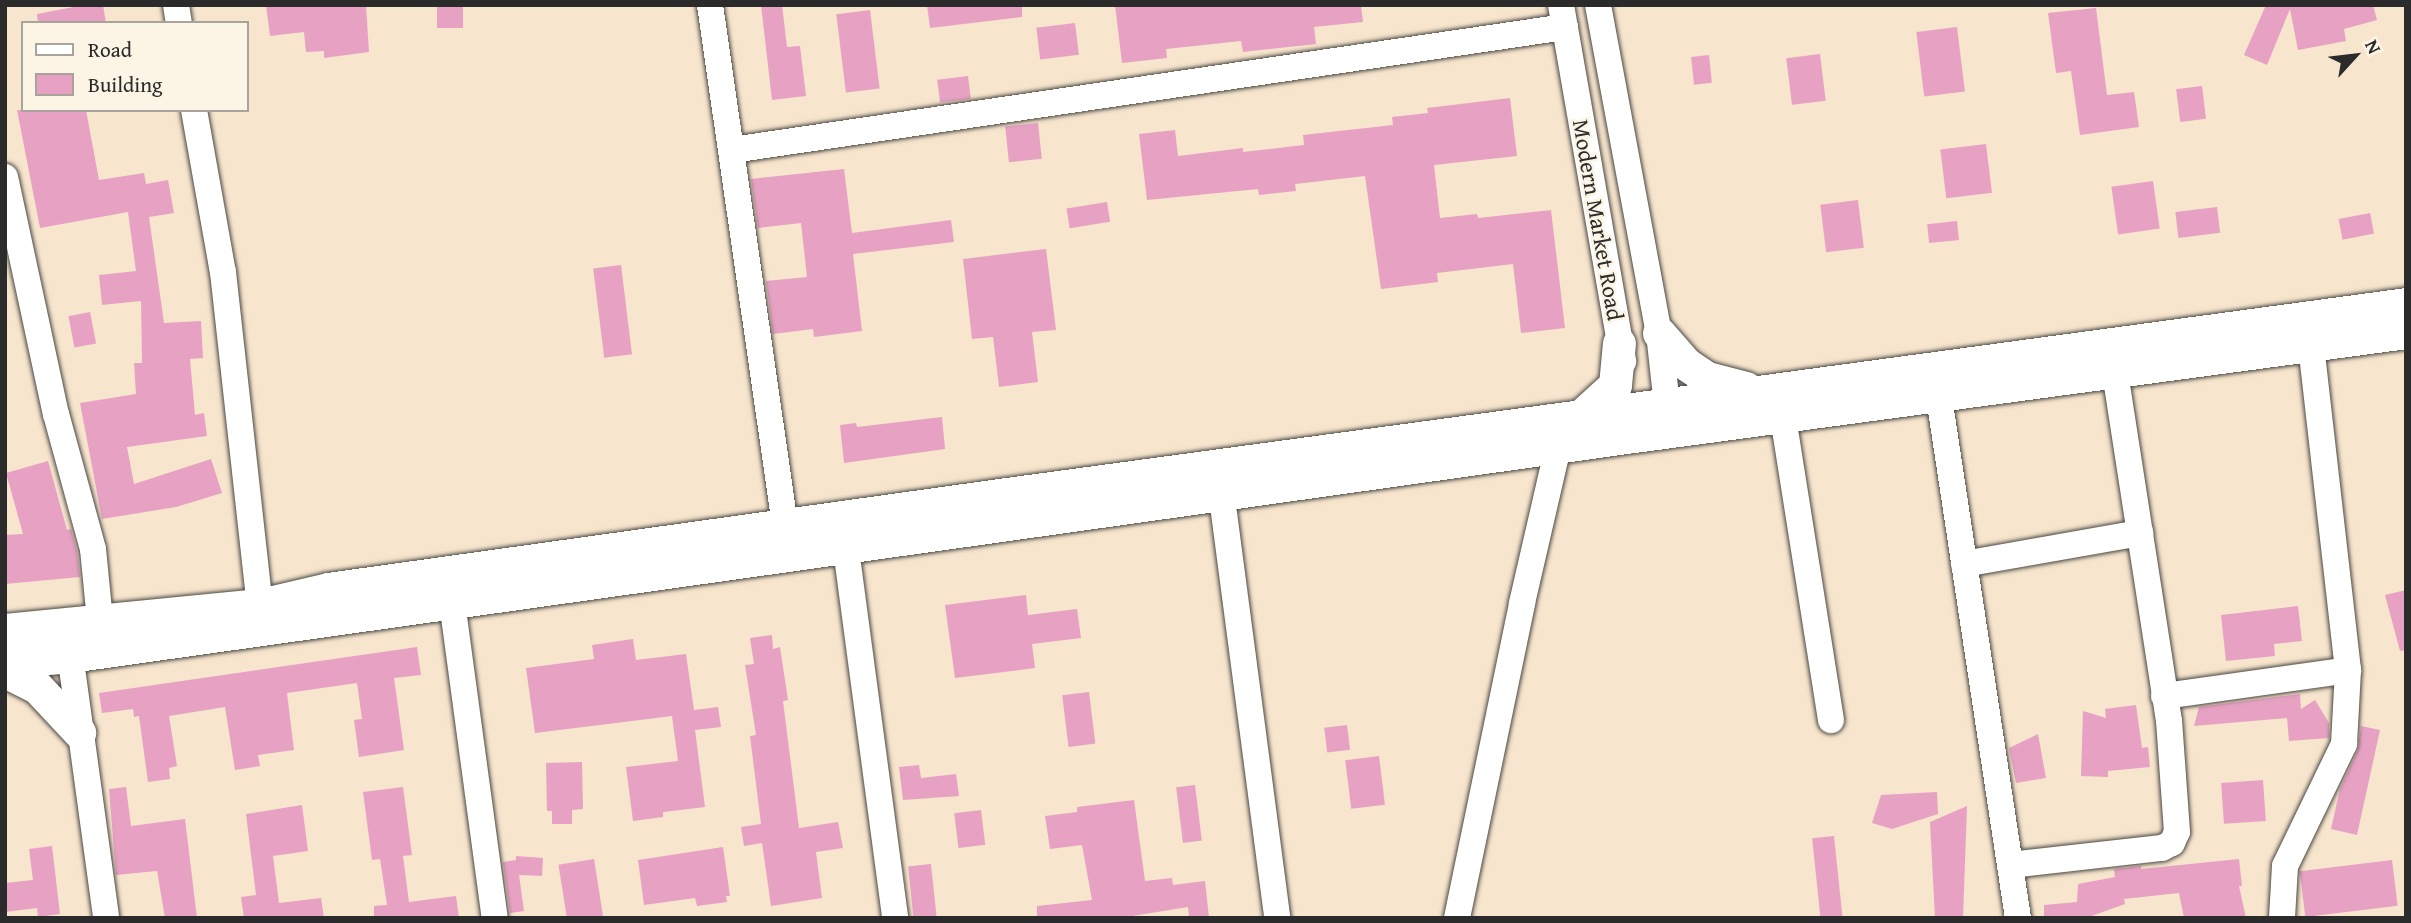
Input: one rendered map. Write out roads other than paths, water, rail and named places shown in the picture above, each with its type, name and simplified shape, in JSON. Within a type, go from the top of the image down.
[{"type":"main road","points":[[5,630],[260,605],[328,589],[785,525],[1558,447],[1633,422],[1774,404],[2406,304]]},
{"type":"main road","points":[[1659,333],[1686,364],[1707,378],[1774,404],[1939,397],[2406,332]]},
{"type":"main road","points":[[1581,416],[1615,385],[1619,343]]},
{"type":"main road","points":[[5,662],[70,656],[846,549],[1581,416],[1633,422]]},
{"type":"main road","points":[[5,671],[37,687],[79,732]]},
{"type":"street","points":[[710,5],[785,525]]},
{"type":"street","name":"Modern Market Road","points":[[1598,5],[1659,333],[1669,418]]},
{"type":"street","points":[[732,150],[1563,16]]},
{"type":"street","name":"Modern Market Road","points":[[1563,16],[1633,422]]},
{"type":"street","points":[[194,112],[223,272],[260,605]]},
{"type":"street","points":[[5,177],[56,414],[93,548],[100,621]]},
{"type":"street","points":[[2281,918],[2285,866],[2344,744],[2348,670],[2311,346]]},
{"type":"street","points":[[2010,865],[2162,848],[2172,843],[2177,832],[2164,696],[2115,373]]},
{"type":"street","points":[[1939,397],[2018,918]]},
{"type":"street","points":[[1774,404],[1831,720]]},
{"type":"street","points":[[1457,918],[1522,603],[1558,447]]},
{"type":"street","points":[[1220,480],[1277,918]]},
{"type":"street","points":[[1964,564],[2140,533]]},
{"type":"street","points":[[846,549],[895,918]]},
{"type":"street","points":[[452,602],[495,918]]},
{"type":"street","points":[[66,624],[106,918]]},
{"type":"street","points":[[2164,696],[2348,670]]}]
